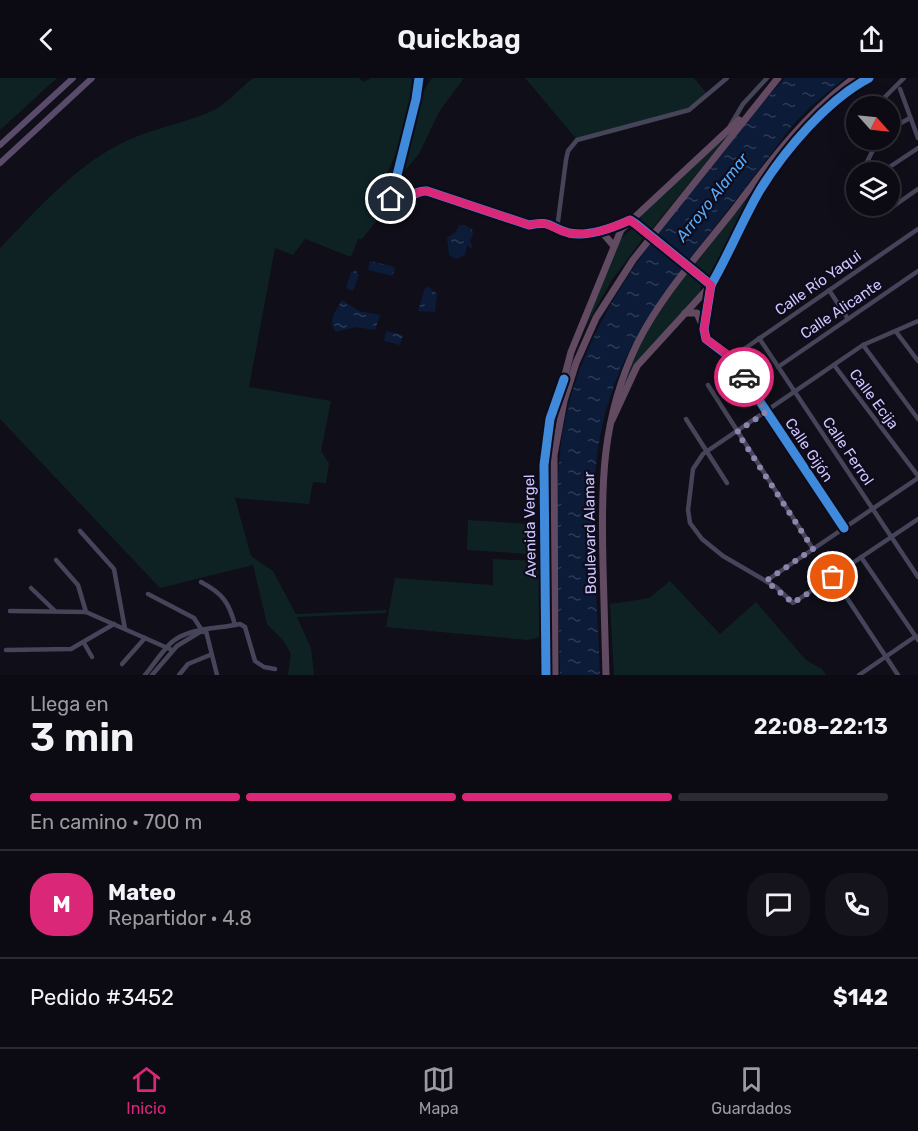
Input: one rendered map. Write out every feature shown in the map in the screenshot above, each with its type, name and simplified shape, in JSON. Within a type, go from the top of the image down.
[{"type":"highway","points":[[555,675],[552,494],[554,455],[564,401],[585,343],[612,291],[645,244],[778,78]]},
{"type":"highway","name":"Boulevard Alamar","points":[[606,675],[601,492],[608,427],[617,394],[638,343],[666,297],[806,118],[829,96],[854,78]]},
{"type":"highway","points":[[564,401],[564,379],[571,352],[613,245],[633,222],[728,129],[748,113]]},
{"type":"highway","points":[[601,231],[613,245]]},
{"type":"highway","points":[[608,427],[619,410],[637,366],[709,283]]},
{"type":"highway","points":[[685,313],[697,313],[704,329]]},
{"type":"main road","points":[[0,145],[73,78]]},
{"type":"main road","points":[[72,96],[85,78]]},
{"type":"main road","points":[[0,163],[92,78]]},
{"type":"street","points":[[418,78],[417,99],[391,199],[396,203],[420,191],[427,191],[522,223],[545,222],[557,229],[580,234],[633,222],[709,283]]},
{"type":"street","points":[[557,229],[566,160],[577,140],[689,110],[727,78]]},
{"type":"street","points":[[728,129],[743,104],[767,78]]},
{"type":"street","points":[[704,329],[709,283],[761,189],[814,120],[845,93],[869,78]]},
{"type":"street","points":[[886,96],[904,78]]},
{"type":"street","points":[[900,89],[918,138]]},
{"type":"street","points":[[900,124],[910,118]]},
{"type":"street","points":[[897,162],[918,148]]},
{"type":"street","points":[[900,202],[918,189]]},
{"type":"street","name":"Calle Río Yaqui","points":[[731,357],[918,229]]},
{"type":"street","name":"Calle Alicante","points":[[778,367],[918,271]]},
{"type":"street","points":[[829,290],[849,319]]},
{"type":"street","points":[[918,321],[897,333],[863,345],[707,451],[695,463],[688,510],[690,523],[702,539],[723,556],[776,587],[791,603],[918,519]]},
{"type":"street","name":"Calle Gijón","points":[[704,329],[709,342],[731,357],[844,528]]},
{"type":"street","points":[[897,333],[918,361]]},
{"type":"street","name":"Calle Ferrol","points":[[759,338],[918,577]]},
{"type":"street","points":[[863,345],[918,419]]},
{"type":"street","name":"Calle Ecija","points":[[834,365],[918,477]]},
{"type":"street","name":"Avenida Vergel","points":[[546,675],[543,465],[550,420],[564,379]]},
{"type":"street","points":[[708,385],[813,549]]},
{"type":"street","points":[[686,419],[727,483]]},
{"type":"street","points":[[766,581],[918,477]]},
{"type":"street","points":[[80,531],[114,569],[125,629]]},
{"type":"street","points":[[859,675],[917,637],[861,557]]},
{"type":"street","points":[[56,560],[78,585],[86,612]]},
{"type":"street","points":[[833,577],[898,675]]},
{"type":"street","points":[[201,582],[222,595],[230,606],[235,625]]},
{"type":"street","points":[[31,588],[56,611]]},
{"type":"street","points":[[148,594],[194,618],[203,632],[217,675]]},
{"type":"street","points":[[10,611],[86,612],[169,649]]},
{"type":"street","points":[[6,650],[66,650],[84,643],[114,624]]},
{"type":"street","points":[[145,675],[152,673],[169,649],[186,633],[235,625],[243,625],[255,661],[264,667],[274,669]]},
{"type":"street","points":[[122,664],[145,638]]},
{"type":"street","points":[[84,643],[92,657]]},
{"type":"street","points":[[179,675],[188,664],[210,655]]},
{"type":"green space","points":[[0,78],[57,78],[0,130]]},
{"type":"green space","points":[[253,78],[359,78],[363,82],[371,78],[417,78],[413,114],[380,190],[404,147],[424,90],[432,78],[464,78],[439,112],[419,154],[397,180],[406,192],[400,192],[362,239],[358,239],[351,257],[305,239],[293,255],[275,248],[249,387],[331,401],[321,451],[329,463],[326,483],[313,482],[309,504],[235,498],[251,556],[273,571],[296,614],[386,610],[386,613],[297,617],[311,648],[314,675],[288,675],[291,654],[283,640],[267,624],[253,565],[160,588],[0,419],[0,248],[56,191],[86,165],[120,144],[142,134],[216,109]]},
{"type":"green space","points":[[525,78],[694,78],[708,95],[678,115],[578,141]]},
{"type":"green space","points":[[729,134],[651,230],[641,221],[640,214]]},
{"type":"green space","points":[[754,190],[741,224],[713,277],[707,278],[693,267]]},
{"type":"green space","points":[[634,228],[644,237],[612,280],[584,329],[610,258],[626,234]]},
{"type":"green space","points":[[687,273],[701,285],[700,294],[635,367],[619,401],[620,389],[634,355]]},
{"type":"green space","points":[[468,520],[528,524],[527,554],[467,550]]},
{"type":"green space","points":[[493,559],[539,561],[541,637],[528,640],[386,627],[395,578],[493,585]]},
{"type":"green space","points":[[670,581],[720,634],[756,602],[806,660],[822,669],[826,675],[614,675],[610,604],[649,598]]},
{"type":"water","name":"Arroyo Alamar","points":[[785,78],[845,78],[809,108],[791,127],[650,314],[622,366],[603,423],[595,482],[594,537],[600,675],[560,675],[556,508],[560,453],[569,402],[586,354],[609,308],[636,264],[699,181]]},
{"type":"water","points":[[459,225],[472,229],[473,235],[470,241],[473,247],[470,248],[467,245],[465,255],[456,259],[449,255],[447,238],[456,232]]},
{"type":"water","points":[[370,261],[395,267],[393,276],[368,270]]},
{"type":"water","points":[[355,270],[359,275],[353,291],[346,288],[351,272]]},
{"type":"water","points":[[429,287],[437,294],[435,312],[418,311],[425,288]]},
{"type":"water","points":[[342,300],[359,311],[380,315],[375,330],[355,327],[336,332],[332,320]]},
{"type":"water","points":[[386,331],[403,335],[400,345],[384,341]]},
{"type":"cycle path","points":[[419,78],[416,99],[391,199],[396,203],[418,192],[427,191],[529,225],[547,224],[577,234],[600,231],[630,220],[636,224],[711,285],[704,329],[706,339],[731,358],[844,528]]},
{"type":"cycle path","points":[[711,285],[760,190],[794,143],[838,99],[869,78]]},
{"type":"cycle path","points":[[546,675],[544,465],[550,419],[564,379]]},
{"type":"way so far","points":[[744,377],[766,412],[737,432],[813,549],[766,581],[793,603],[833,577]]},
{"type":"route","points":[[391,199],[396,203],[420,191],[427,191],[529,225],[545,222],[557,229],[580,234],[601,231],[630,220],[711,285],[704,329],[706,339],[731,357],[744,377]]}]
